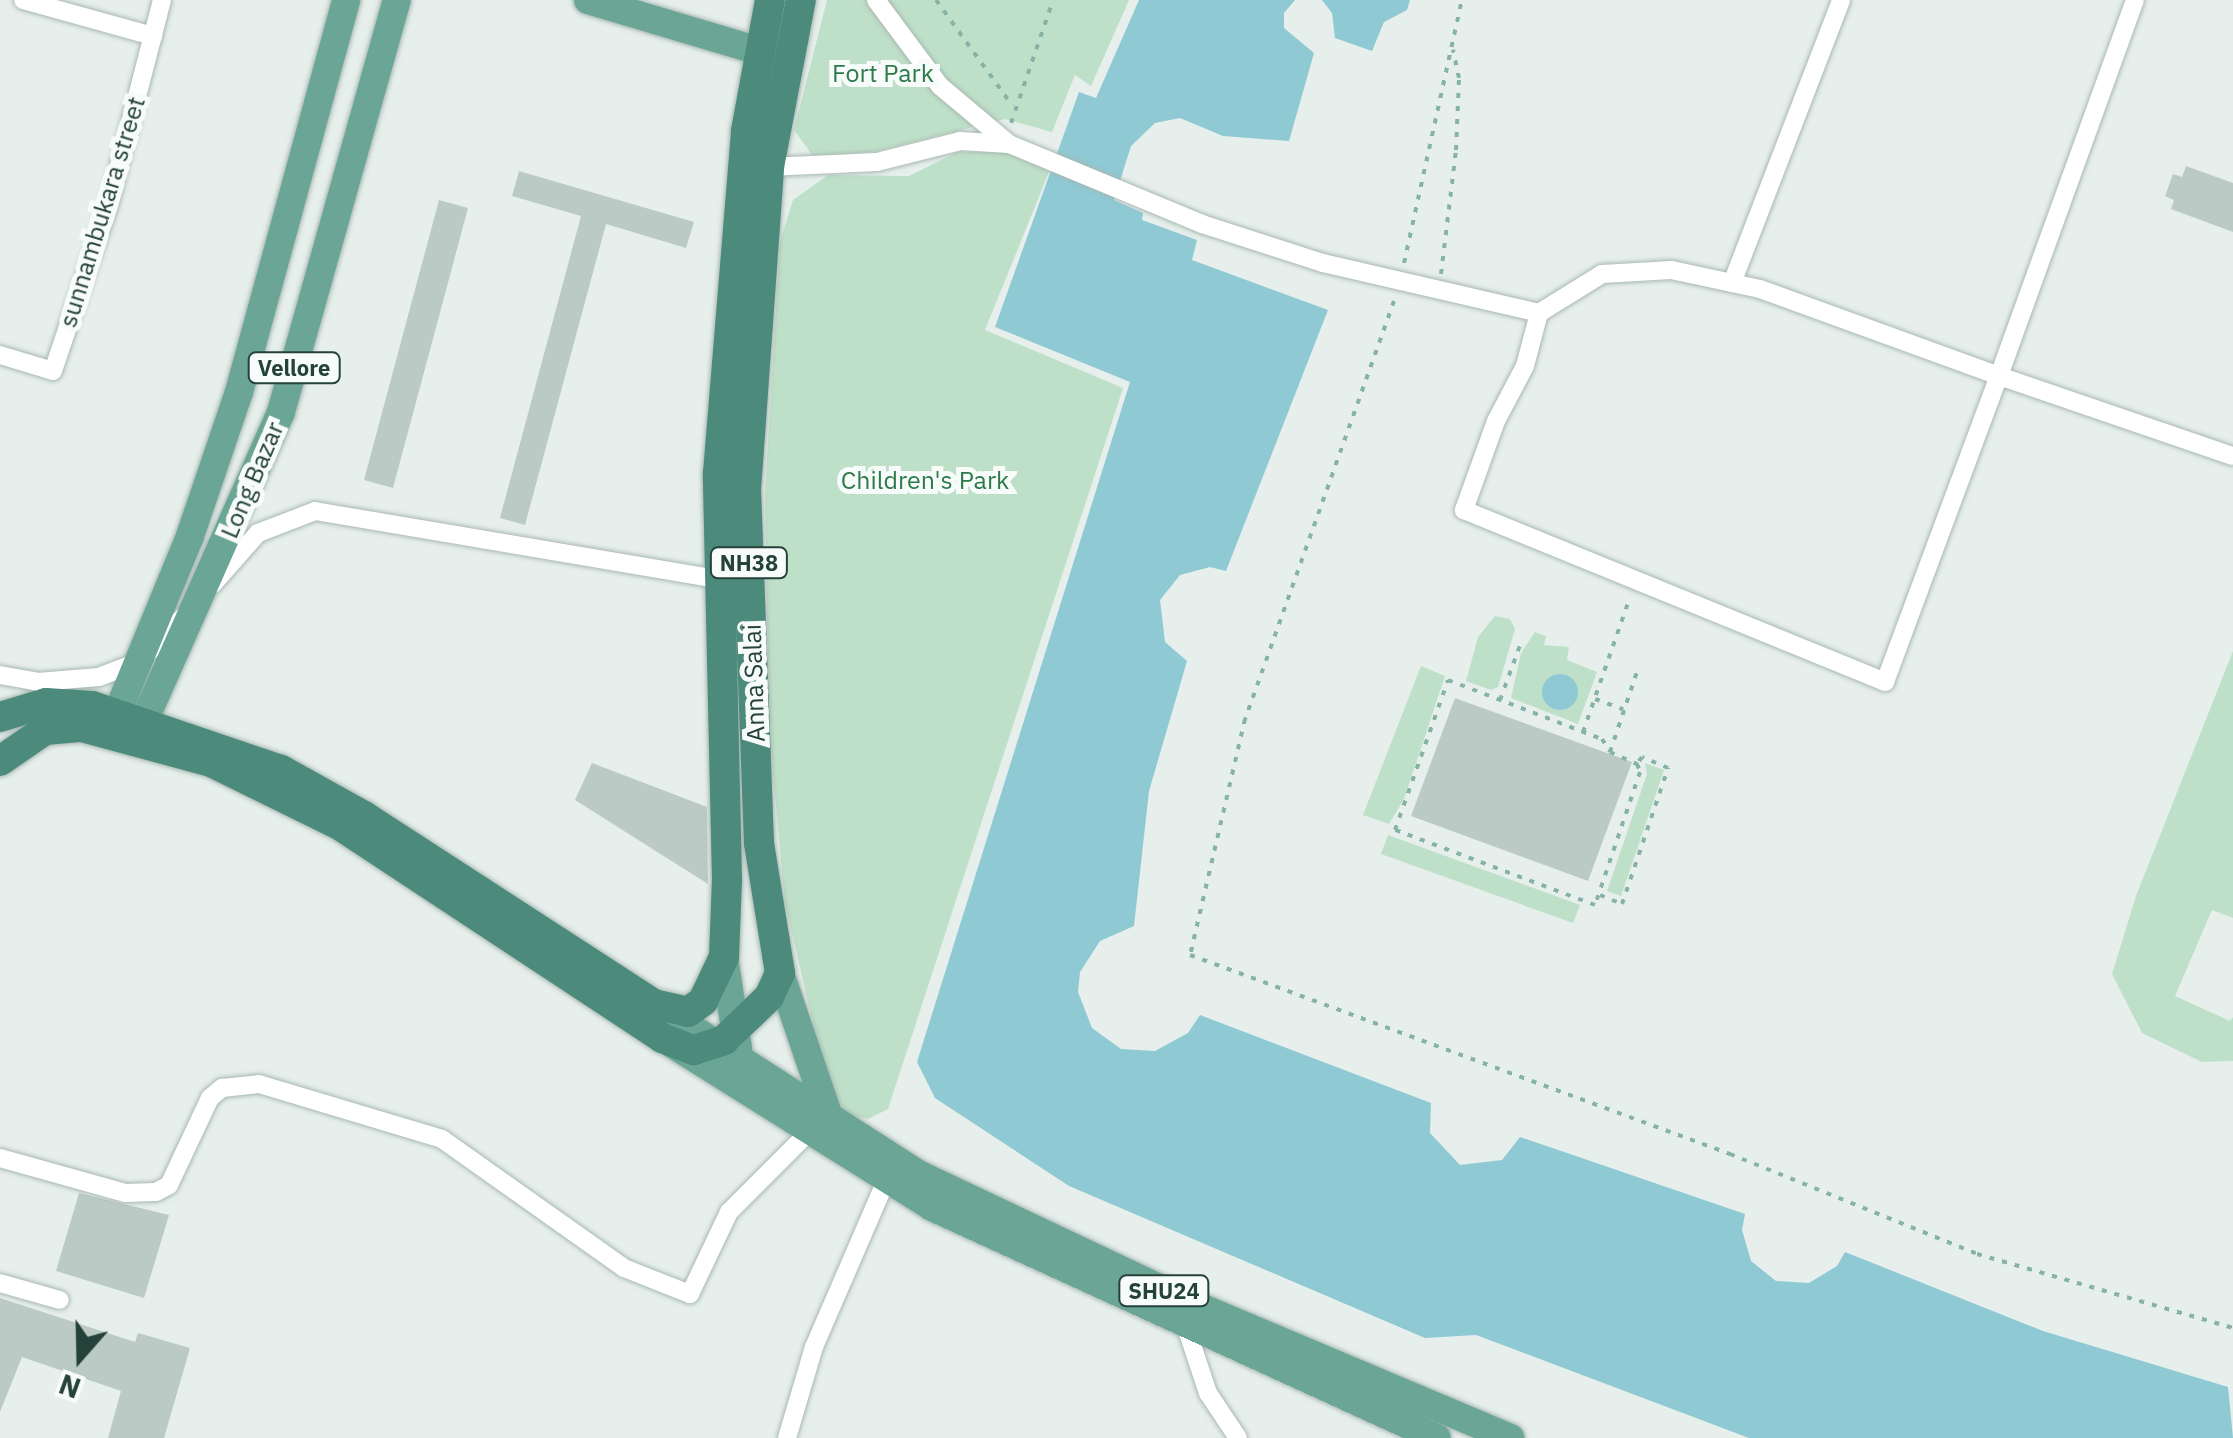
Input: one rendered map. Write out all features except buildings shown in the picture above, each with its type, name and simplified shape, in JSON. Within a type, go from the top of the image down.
[{"type":"highway","name":"Anna Salai","points":[[654,1004],[688,1012],[702,1000],[724,957],[718,473],[746,131],[770,0]]},
{"type":"highway","name":"Anna Salai","points":[[780,974],[760,843],[746,490],[768,166],[802,0]]},
{"type":"highway","points":[[3,738],[46,703],[132,715],[282,770],[348,807],[654,1004]]},
{"type":"highway","points":[[3,738],[82,727],[170,748],[342,826],[662,1038],[694,1050],[731,1044],[769,996],[780,974]]},
{"type":"main road","points":[[132,715],[140,661],[239,392],[346,0]]},
{"type":"main road","name":"Long Bazar","points":[[132,715],[203,596],[281,412],[398,0]]},
{"type":"main road","points":[[588,0],[759,51]]},
{"type":"main road","points":[[724,957],[731,1044],[755,1084],[820,1126]]},
{"type":"main road","points":[[780,974],[820,1126]]},
{"type":"main road","points":[[654,1004],[731,1044]]},
{"type":"main road","name":"SHU24","points":[[662,1038],[820,1126],[1045,1236],[1510,1438]]},
{"type":"main road","name":"SHU24","points":[[820,1126],[886,1182],[1186,1328],[1437,1438]]},
{"type":"street","points":[[23,0],[153,36]]},
{"type":"street","name":"sunnambukara street","points":[[0,356],[53,371],[109,205],[162,0]]},
{"type":"street","points":[[876,0],[940,86],[1009,144],[1202,224],[1399,286],[1540,313]]},
{"type":"street","points":[[1732,283],[1840,0]]},
{"type":"street","points":[[2135,0],[1999,376],[1885,682],[1464,510],[1496,421],[1525,366],[1540,313],[1602,274],[1671,270],[1732,283],[1999,376],[2233,456]]},
{"type":"street","points":[[768,166],[877,162],[960,141],[1009,144]]},
{"type":"street","points":[[0,674],[38,682],[84,678],[140,661],[258,532],[315,511],[722,580]]},
{"type":"street","points":[[0,1158],[125,1192],[156,1192],[169,1185],[210,1098],[222,1088],[259,1084],[442,1139],[624,1268],[690,1294],[729,1212],[820,1126]]},
{"type":"street","points":[[787,1438],[814,1347],[886,1182]]},
{"type":"street","points":[[0,1283],[60,1300]]},
{"type":"street","points":[[1186,1328],[1208,1393],[1238,1438]]},
{"type":"path","points":[[936,0],[1012,105],[1053,0]]},
{"type":"path","points":[[1462,0],[1399,286],[1245,719],[1190,955],[1730,1154],[1977,1254],[2233,1328]]},
{"type":"path","points":[[1436,292],[1456,150],[1460,78],[1452,45]]},
{"type":"path","points":[[1583,732],[1636,581]]},
{"type":"path","points":[[1500,700],[1522,640]]},
{"type":"path","points":[[1610,752],[1637,672]]},
{"type":"path","points":[[1448,680],[1500,700],[1602,739],[1610,752],[1637,764],[1640,772],[1595,905],[1395,830],[1448,680]]},
{"type":"path","points":[[1595,698],[1624,710]]},
{"type":"path","points":[[1598,894],[1622,904],[1668,768],[1642,757],[1637,764]]},
{"type":"green space","name":"Fort Park","points":[[827,0],[1129,0],[1091,86],[1075,75],[1052,132],[1005,119],[873,152],[813,156],[794,130]]},
{"type":"green space","name":"Children's Park","points":[[1006,151],[1051,167],[985,330],[1123,388],[888,1109],[868,1119],[851,1116],[831,1100],[785,903],[769,731],[765,493],[780,242],[793,200],[828,175],[909,176],[957,152]]},
{"type":"green space","points":[[1495,616],[1510,619],[1515,629],[1498,687],[1491,690],[1466,681],[1478,637]]},
{"type":"green space","points":[[1535,632],[1546,636],[1544,645],[1569,647],[1567,660],[1597,672],[1578,724],[1511,698],[1521,653]]},
{"type":"green space","points":[[2233,651],[2233,918],[2212,910],[2175,996],[2230,1021],[2233,1017],[2233,1061],[2202,1062],[2142,1033],[2112,974],[2136,896]]},
{"type":"green space","points":[[1421,666],[1445,676],[1404,799],[1389,824],[1363,815]]},
{"type":"green space","points":[[1645,763],[1664,770],[1621,896],[1607,891],[1647,774]]},
{"type":"green space","points":[[1388,835],[1580,905],[1573,923],[1381,854]]},
{"type":"water","points":[[1139,0],[1295,0],[1284,13],[1284,28],[1314,53],[1289,141],[1223,136],[1180,118],[1155,123],[1131,146],[1114,200],[1143,213],[1142,220],[1197,240],[1192,260],[1328,310],[1226,571],[1210,567],[1180,575],[1160,600],[1165,642],[1187,661],[1149,791],[1134,926],[1100,941],[1080,972],[1078,992],[1092,1028],[1121,1049],[1155,1051],[1188,1033],[1200,1015],[1431,1103],[1430,1133],[1460,1165],[1502,1160],[1520,1137],[1745,1214],[1742,1230],[1751,1261],[1776,1281],[1809,1283],[1837,1266],[1845,1252],[2043,1331],[2228,1387],[2233,1438],[1749,1438],[1476,1335],[1425,1338],[1069,1186],[935,1098],[917,1062],[1130,382],[995,327],[1079,92],[1096,98]]},
{"type":"water","points":[[1322,0],[1410,0],[1407,10],[1384,22],[1372,51],[1335,38],[1332,13]]},
{"type":"water","points":[[1560,674],[1572,680],[1578,692],[1572,704],[1560,710],[1548,704],[1542,692],[1548,680]]}]
